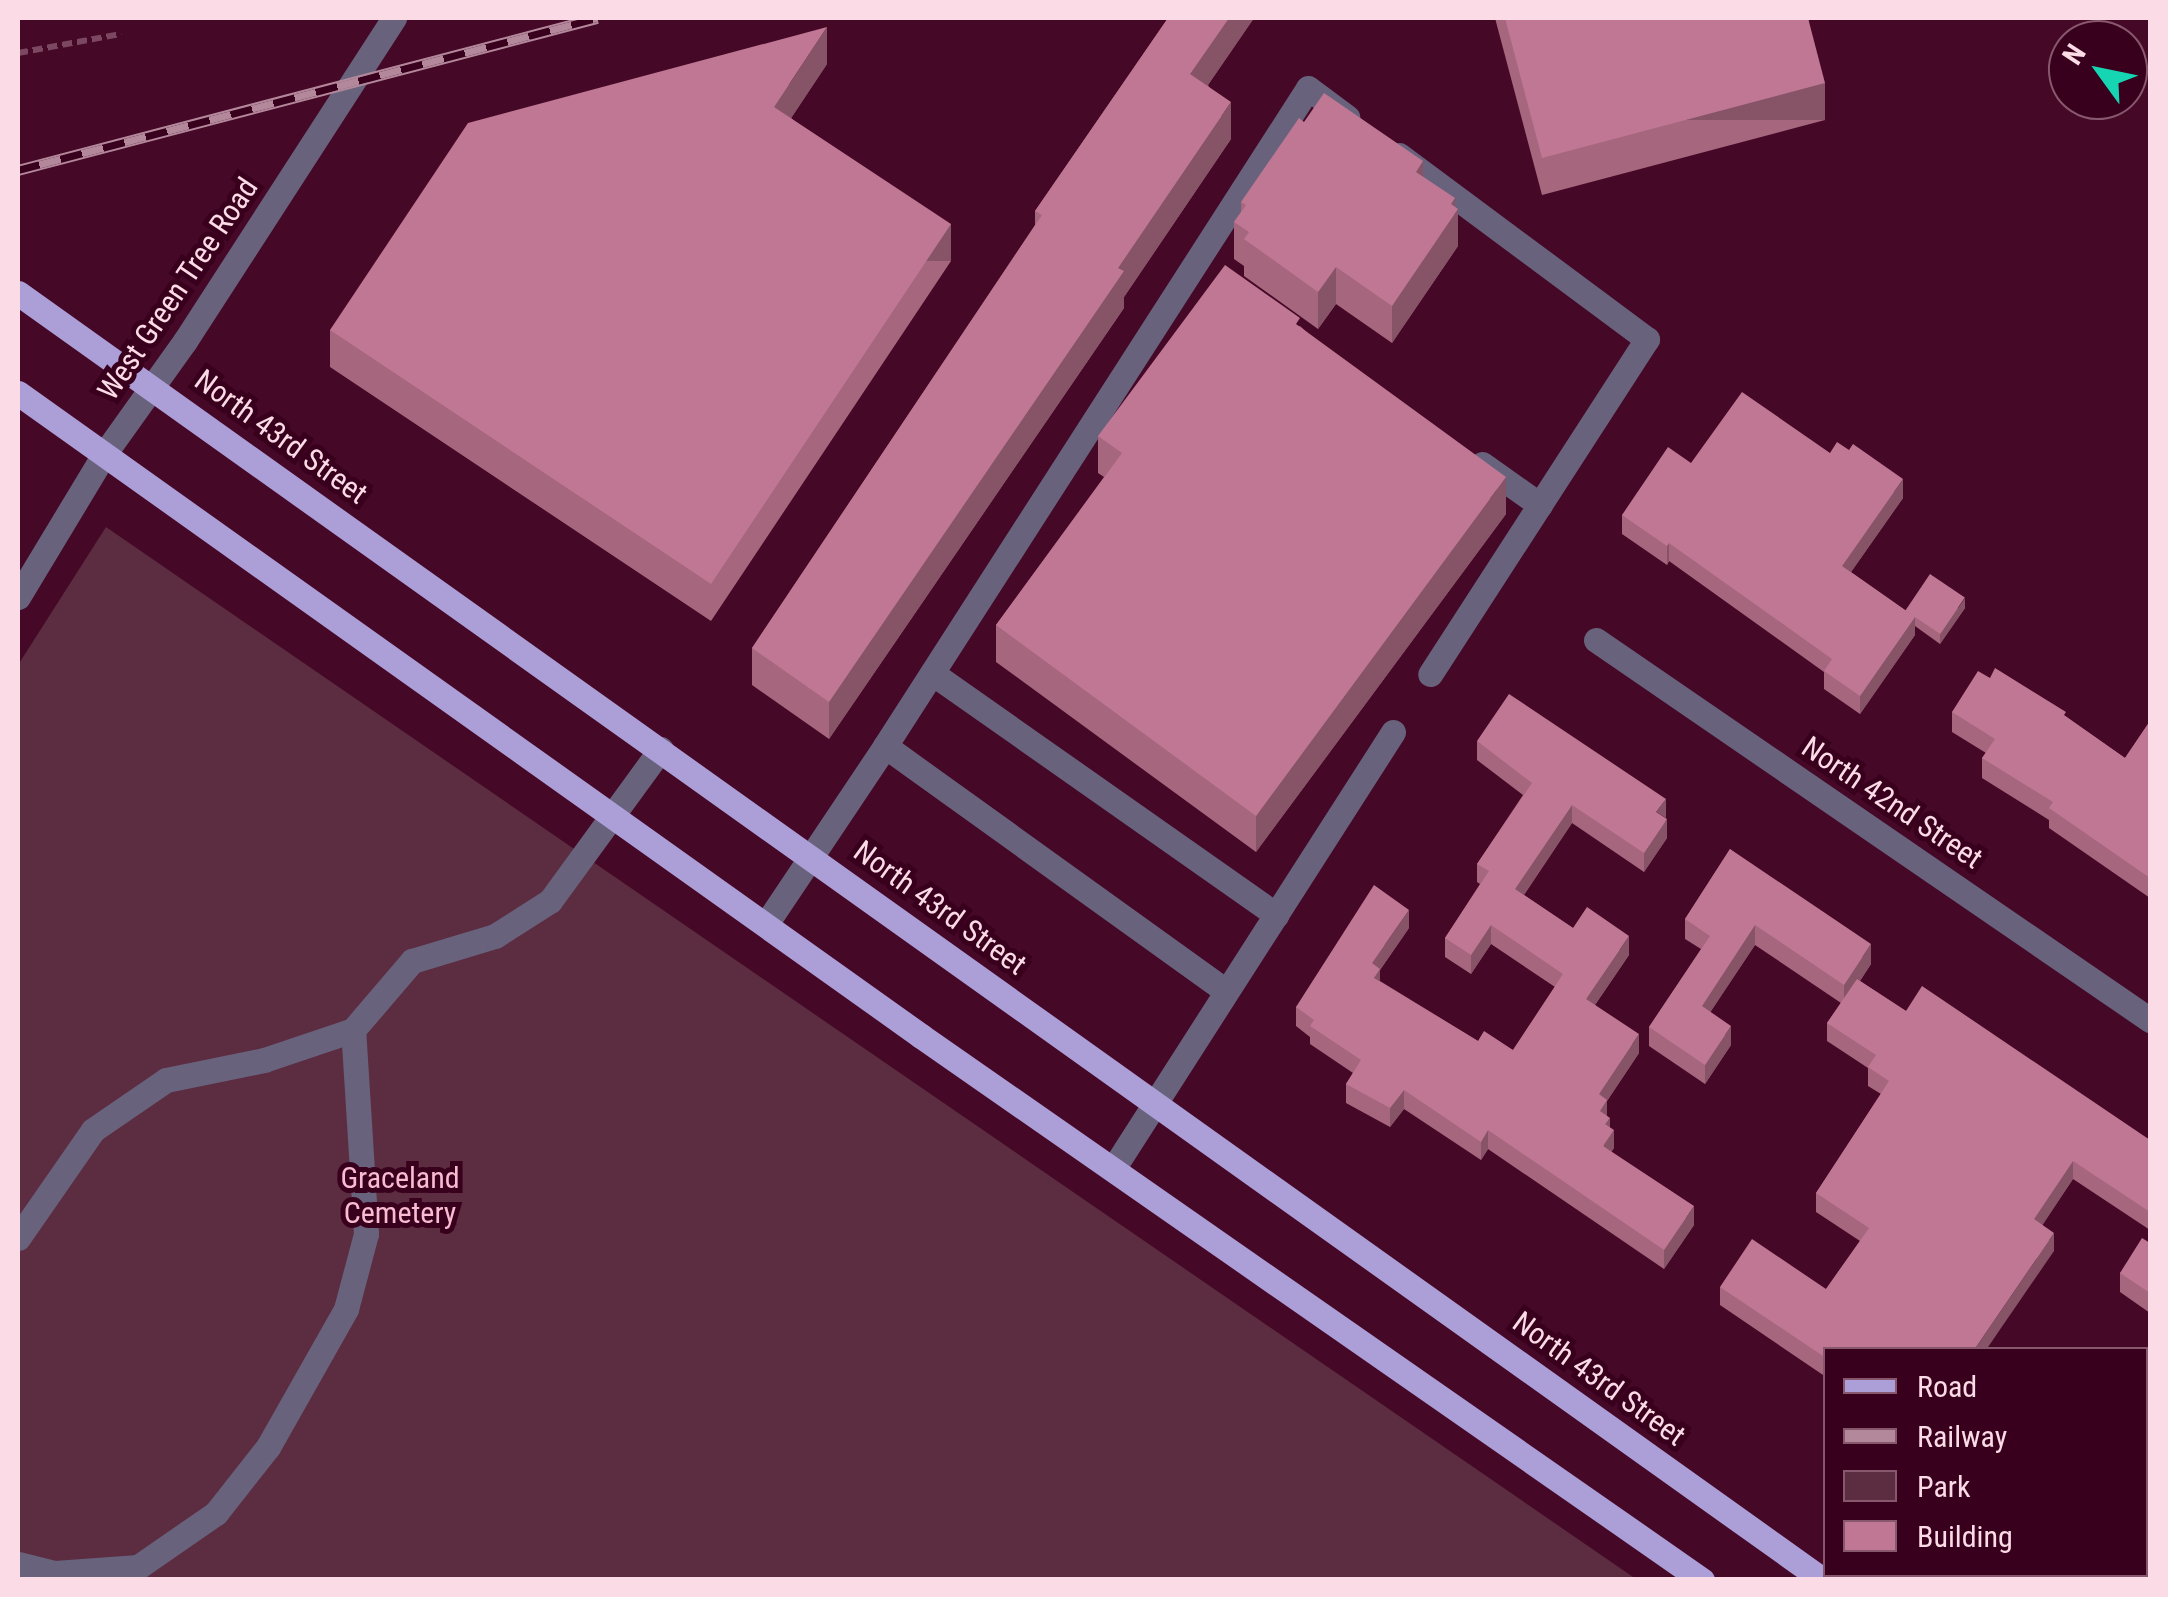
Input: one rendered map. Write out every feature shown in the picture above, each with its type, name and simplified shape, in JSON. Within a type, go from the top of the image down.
[{"type":"main road","name":"North 43rd Street","points":[[18,293],[154,386],[1823,1580]]},
{"type":"main road","points":[[18,394],[1113,1169],[1702,1580]]},
{"type":"street","name":"West Green Tree Road","points":[[18,597],[105,453],[154,386],[394,18]]},
{"type":"street","points":[[766,924],[1204,267],[1308,88],[1647,339],[1430,674]]},
{"type":"street","points":[[1462,450],[1540,505]]},
{"type":"street","name":"North 42nd Street","points":[[1596,640],[2150,1020]]},
{"type":"street","points":[[932,673],[1276,915]]},
{"type":"street","points":[[1113,1169],[1393,732]]},
{"type":"street","points":[[885,746],[1226,991]]},
{"type":"street","points":[[18,1238],[94,1130],[166,1080],[264,1060],[353,1030],[412,961],[495,936],[550,901],[661,749]]},
{"type":"street","points":[[18,1564],[55,1573],[138,1566],[216,1512],[268,1447],[346,1308],[366,1234],[353,1030]]},
{"type":"path","points":[[18,53],[120,34]]},
{"type":"green space","name":"Graceland Cemetery","points":[[106,527],[1636,1579],[18,1579],[18,665]]},
{"type":"building","points":[[1168,18],[1229,18],[1190,74],[1231,102],[1118,268],[1124,271],[829,702],[752,648],[1042,215],[1035,211]]},
{"type":"building","points":[[1505,18],[1808,18],[1825,83],[1542,158]]},
{"type":"building","points":[[827,27],[774,107],[951,224],[711,584],[330,330],[468,123]]},
{"type":"building","points":[[1324,93],[1423,161],[1416,172],[1455,198],[1451,204],[1458,209],[1392,306],[1336,267],[1318,292],[1244,239],[1249,232],[1234,222],[1246,205],[1241,202],[1299,118],[1304,122]]},
{"type":"building","points":[[1225,265],[1300,318],[1296,324],[1506,477],[1256,816],[996,625],[1122,453],[1098,436]]},
{"type":"building","points":[[1742,392],[1830,453],[1837,442],[1849,450],[1853,444],[1903,479],[1842,566],[1915,617],[1860,696],[1824,671],[1832,659],[1669,543],[1667,546],[1622,515],[1668,447],[1691,463]]},
{"type":"building","points":[[1930,574],[1965,597],[1940,634],[1905,610]]},
{"type":"building","points":[[1995,668],[2066,712],[2064,715],[2125,758],[2150,721],[2150,878],[2049,808],[2053,802],[1982,758],[1995,739],[1952,712],[1978,671],[1990,678]]},
{"type":"building","points":[[1509,694],[1666,799],[1656,812],[1667,819],[1644,853],[1572,805],[1515,889],[1573,928],[1587,907],[1629,936],[1586,999],[1639,1034],[1599,1094],[1607,1100],[1600,1111],[1610,1118],[1605,1124],[1614,1130],[1603,1146],[1694,1206],[1664,1250],[1488,1130],[1481,1142],[1404,1090],[1390,1108],[1346,1084],[1361,1060],[1310,1026],[1314,1020],[1296,1007],[1374,885],[1409,910],[1372,963],[1380,969],[1374,978],[1478,1041],[1484,1031],[1513,1050],[1563,974],[1491,925],[1471,955],[1445,938],[1489,871],[1477,864],[1532,783],[1477,741]]},
{"type":"building","points":[[1730,849],[1871,944],[1844,985],[1755,925],[1702,1006],[1731,1026],[1705,1065],[1649,1027],[1710,936],[1685,919]]},
{"type":"building","points":[[1857,979],[1906,1011],[1922,986],[2150,1140],[2150,1212],[2073,1161],[2034,1219],[2054,1233],[1976,1347],[1823,1347],[1823,1356],[1720,1287],[1752,1239],[1826,1289],[1869,1228],[1816,1193],[1889,1081],[1868,1067],[1876,1055],[1827,1023]]},
{"type":"building","points":[[2142,1238],[2150,1243],[2150,1293],[2120,1273]]},
{"type":"railway","points":[[18,170],[597,18]]}]
